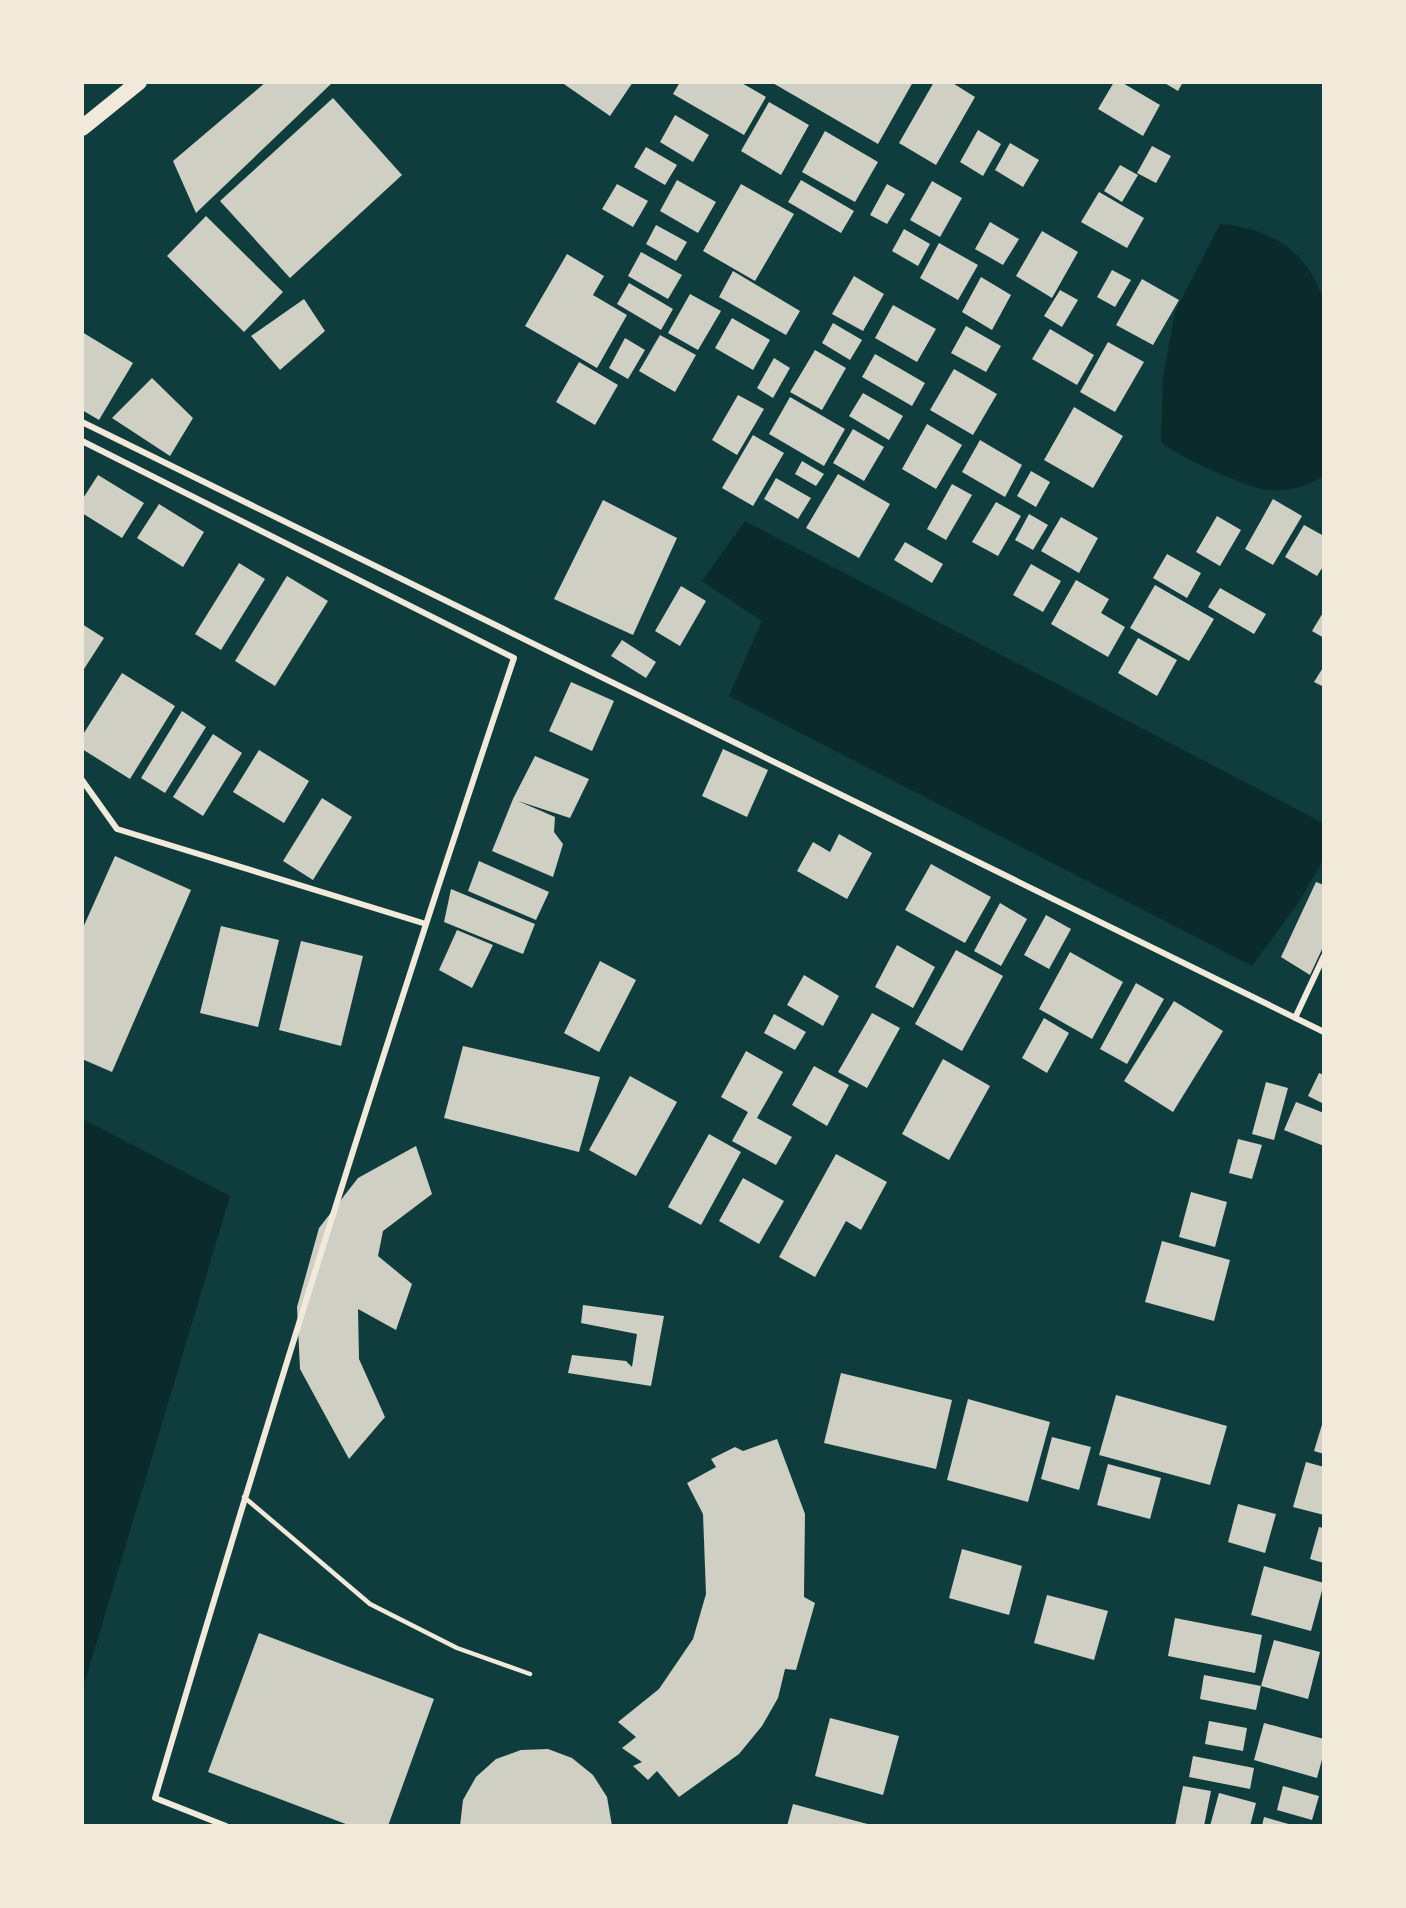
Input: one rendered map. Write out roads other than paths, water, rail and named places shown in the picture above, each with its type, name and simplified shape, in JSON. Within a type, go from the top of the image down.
[{"type":"highway","points":[[82,128],[139,82]]},
{"type":"street","points":[[82,422],[1323,1032]]},
{"type":"street","points":[[82,441],[514,658],[426,924],[244,1497],[155,1798],[226,1826]]},
{"type":"street","points":[[82,780],[117,829],[426,924]]},
{"type":"street","points":[[1295,1018],[1323,956]]},
{"type":"lane","points":[[244,1497],[370,1604],[456,1648],[530,1674]]},
{"type":"water","points":[[1220,224],[1256,231],[1286,246],[1309,270],[1318,285],[1324,303],[1324,474],[1319,479],[1297,488],[1267,490],[1258,488],[1195,462],[1161,442],[1163,378],[1175,312]]},
{"type":"water","points":[[745,521],[1323,823],[1323,860],[1299,902],[1252,966],[729,696],[762,621],[702,581]]},
{"type":"water","points":[[83,1119],[230,1196],[83,1688]]}]
